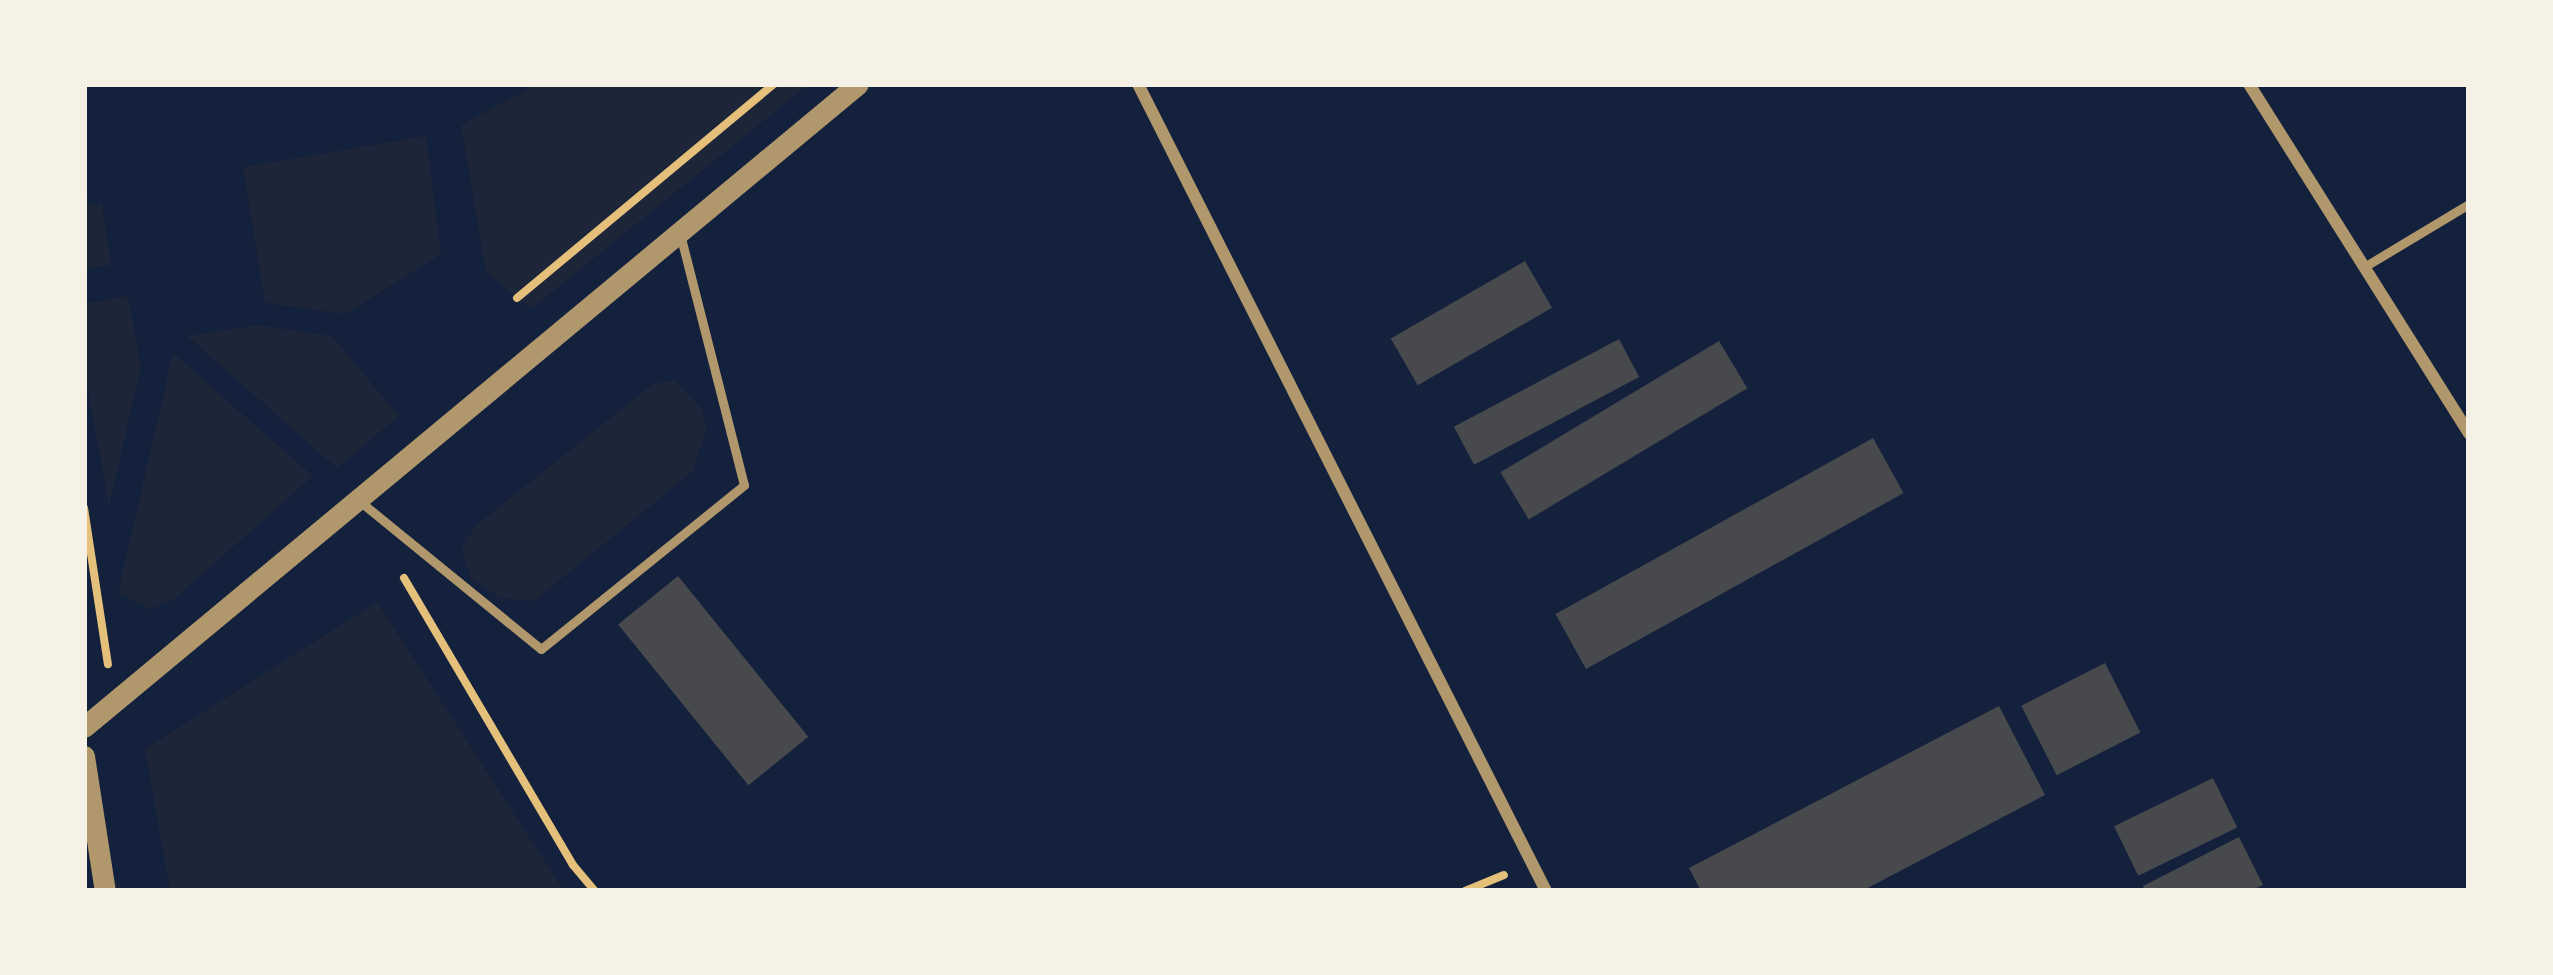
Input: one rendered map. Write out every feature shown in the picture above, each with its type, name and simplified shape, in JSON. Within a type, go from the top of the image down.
[{"type":"street","points":[[84,727],[858,84]]},
{"type":"street","points":[[1138,84],[1546,891]]},
{"type":"street","points":[[2249,84],[2469,434]]},
{"type":"street","points":[[84,756],[105,891]]},
{"type":"lane","points":[[2364,267],[2469,204]]},
{"type":"lane","points":[[357,499],[541,649],[744,485],[679,232]]},
{"type":"path","points":[[755,99],[758,84]]},
{"type":"path","points":[[517,298],[774,84]]},
{"type":"path","points":[[393,560],[573,865],[595,891]]},
{"type":"path","points":[[1465,891],[1533,864]]},
{"type":"shaded area","points":[[537,84],[809,84],[531,309],[486,272],[461,125]]},
{"type":"shaded area","points":[[426,136],[441,254],[346,314],[265,303],[243,167]]},
{"type":"shaded area","points":[[84,177],[89,205],[102,203],[111,265],[84,269]]},
{"type":"shaded area","points":[[128,296],[141,368],[109,505],[84,368],[84,304]]},
{"type":"shaded area","points":[[257,325],[332,336],[399,416],[337,468],[187,336]]},
{"type":"shaded area","points":[[173,353],[313,476],[174,599],[151,609],[118,593]]},
{"type":"shaded area","points":[[674,380],[702,409],[707,428],[692,472],[534,601],[500,598],[471,578],[462,549],[474,527],[653,384]]},
{"type":"shaded area","points":[[377,602],[564,891],[170,891],[145,749]]},
{"type":"building","points":[[1525,261],[1552,308],[1418,385],[1391,338]]},
{"type":"building","points":[[1619,339],[1639,377],[1474,465],[1454,427]]},
{"type":"building","points":[[1719,341],[1747,388],[1529,519],[1500,472]]},
{"type":"building","points":[[1873,438],[1904,493],[1586,669],[1556,614]]},
{"type":"building","points":[[678,576],[808,737],[748,785],[618,624]]},
{"type":"building","points":[[2105,663],[2140,732],[2057,775],[2021,706]]},
{"type":"building","points":[[1999,706],[2045,795],[1862,891],[1701,891],[1689,868]]},
{"type":"building","points":[[2213,778],[2237,827],[2138,876],[2114,826]]},
{"type":"building","points":[[2239,837],[2263,885],[2250,891],[2145,891],[2143,886]]}]
